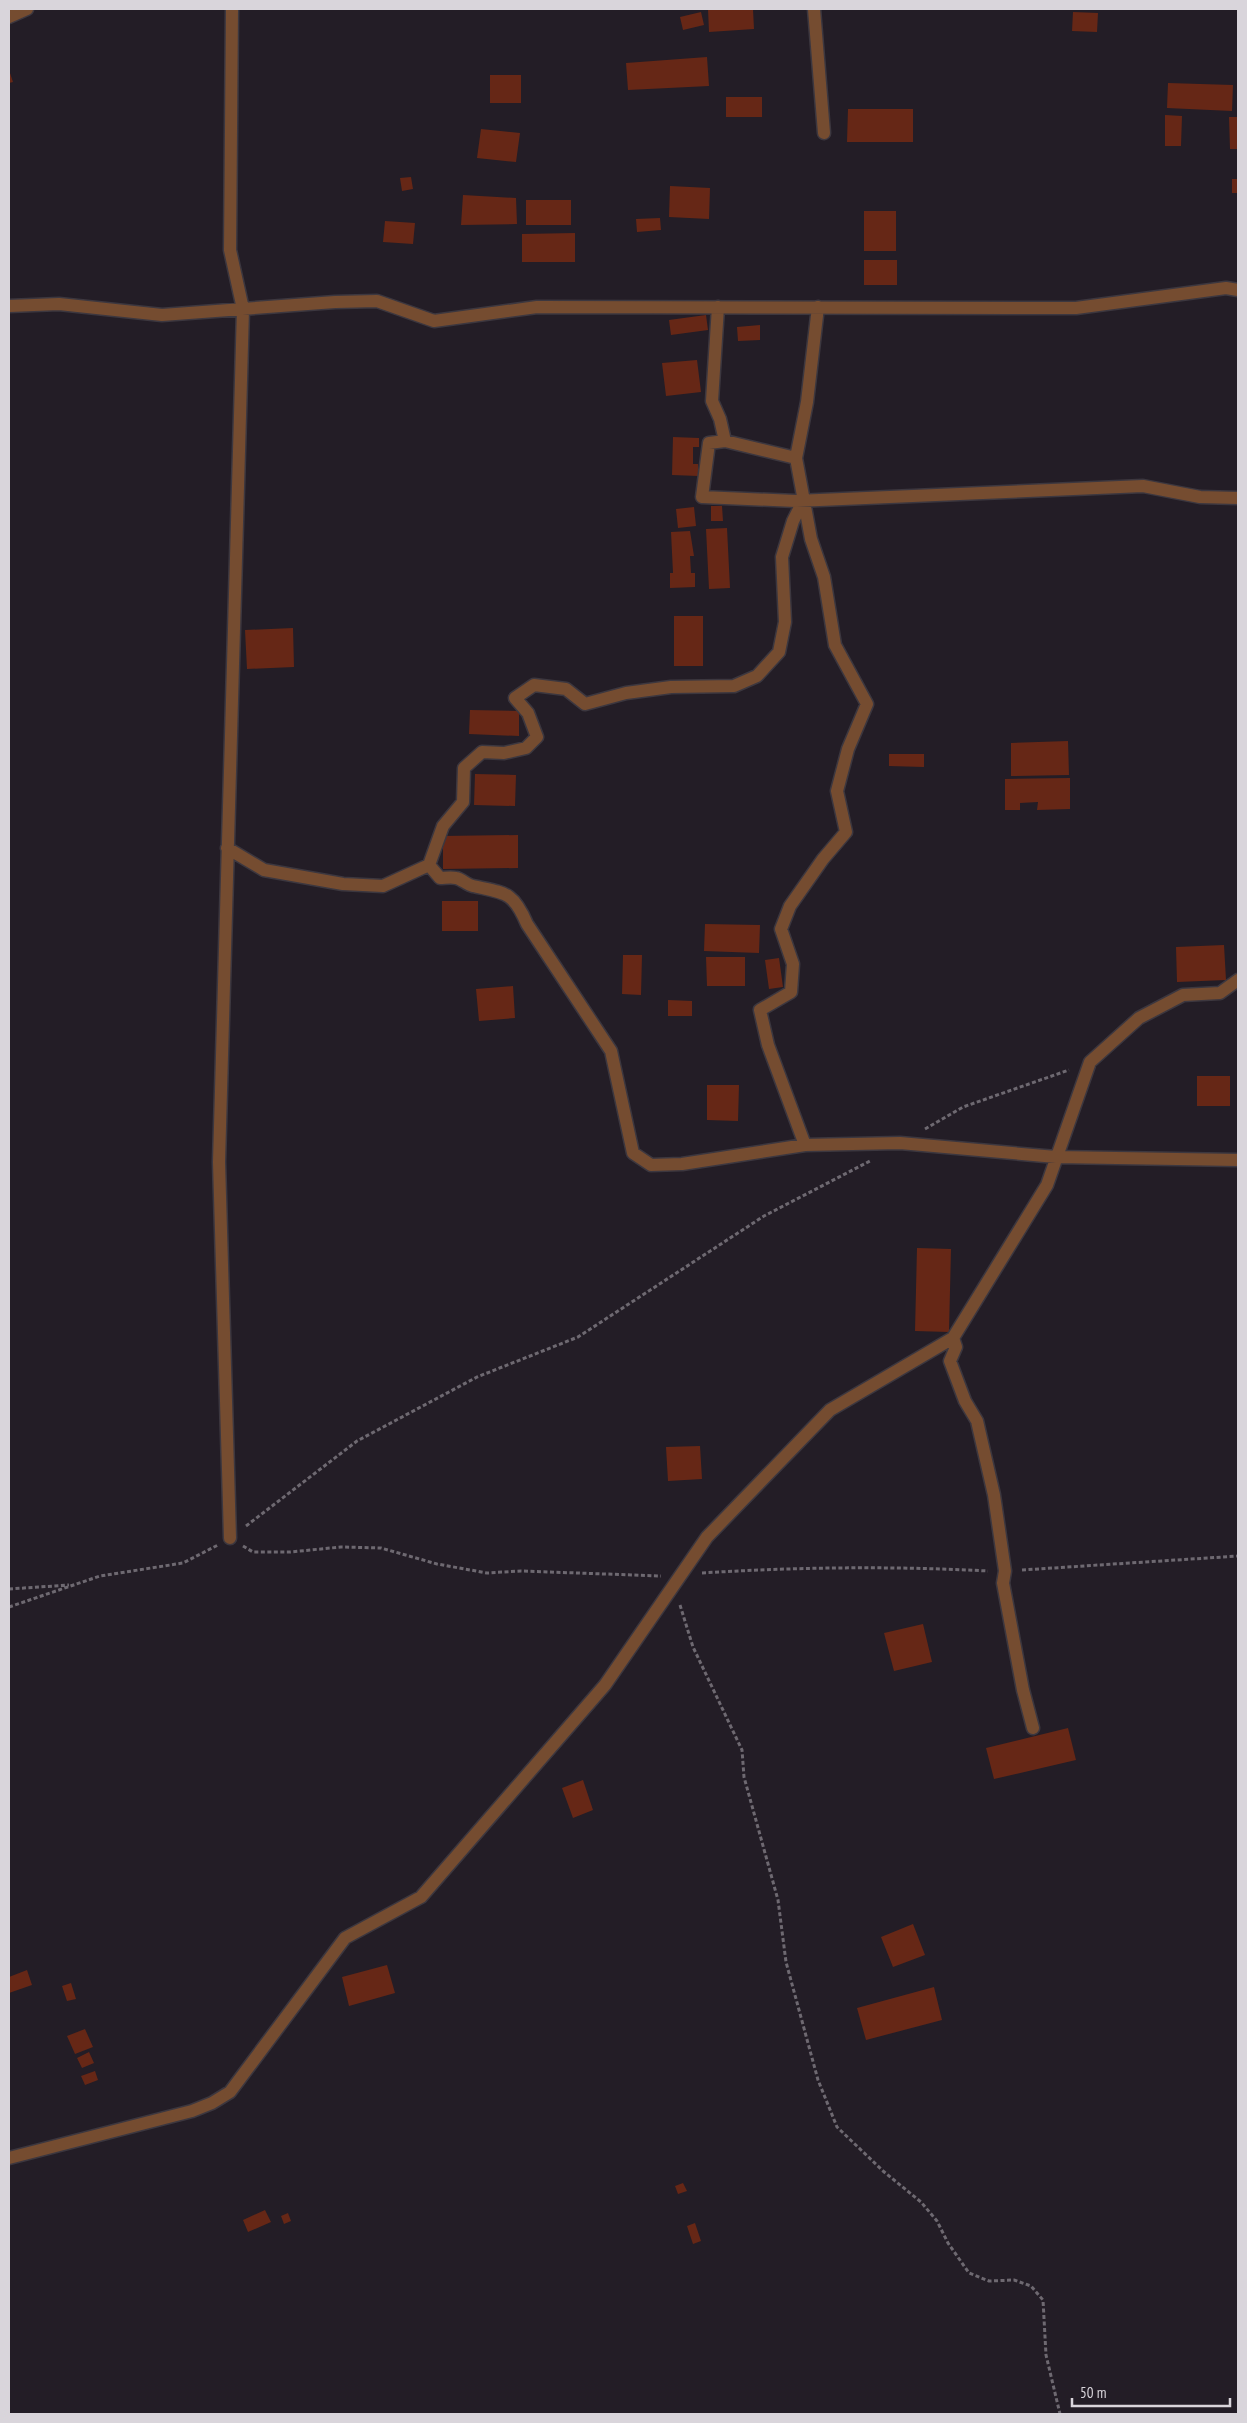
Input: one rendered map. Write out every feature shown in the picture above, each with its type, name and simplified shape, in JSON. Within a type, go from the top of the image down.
[{"type":"street","points":[[9,17],[27,9]]},
{"type":"street","points":[[230,1538],[219,1162],[243,309],[230,250],[232,9]]},
{"type":"street","points":[[814,9],[824,133]]},
{"type":"street","points":[[10,304],[59,304],[162,315],[335,302],[377,302],[434,320],[537,307],[1076,308],[1226,288],[1238,290]]},
{"type":"street","points":[[718,308],[712,402],[720,419],[725,441]]},
{"type":"street","points":[[805,1145],[768,1044],[760,1010],[791,992],[793,964],[782,929],[790,906],[823,859],[846,832],[837,791],[848,749],[867,704],[835,645],[824,577],[811,540],[796,458],[807,402],[818,308]]},
{"type":"street","points":[[796,458],[725,441],[710,443],[702,496],[803,501],[1143,486],[1200,497],[1238,498]]},
{"type":"street","points":[[227,848],[264,870],[343,884],[383,886],[429,865],[443,826],[463,802],[464,768],[482,752],[504,753],[526,748],[537,737],[528,713],[515,698],[534,685],[566,689],[585,704],[626,693],[671,687],[734,686],[757,676],[779,652],[785,622],[782,557],[793,521],[803,501]]},
{"type":"street","points":[[429,865],[440,878],[456,878],[472,886],[489,888],[507,894],[520,906],[528,924],[611,1051],[633,1153],[651,1165],[682,1164],[805,1145],[900,1143],[1056,1157],[1238,1160]]},
{"type":"street","points":[[9,2158],[192,2111],[212,2103],[230,2092],[344,1938],[421,1897],[605,1685],[707,1537],[830,1410],[953,1338],[1047,1185],[1090,1062],[1138,1018],[1183,995],[1220,993],[1238,980]]},
{"type":"street","points":[[953,1338],[956,1347],[950,1361],[965,1401],[977,1421],[994,1495],[1005,1571],[1003,1583],[1022,1690],[1033,1728]]},
{"type":"path","points":[[900,1143],[963,1107],[1090,1062]]},
{"type":"path","points":[[9,1607],[100,1576],[183,1563],[230,1538],[357,1441],[477,1377],[578,1337],[764,1216],[850,1173],[875,1158]]},
{"type":"path","points":[[230,1538],[253,1552],[290,1552],[341,1547],[381,1548],[437,1564],[487,1573],[521,1571],[677,1581],[700,1573],[792,1567],[905,1567],[1005,1571],[1238,1556]]},
{"type":"path","points":[[677,1581],[693,1647],[742,1750],[744,1777],[778,1900],[786,1962],[818,2080],[837,2127],[883,2171],[922,2202],[937,2221],[948,2243],[969,2273],[990,2281],[1014,2280],[1031,2286],[1042,2300],[1046,2355],[1060,2414]]},
{"type":"path","points":[[9,1589],[75,1585]]},
{"type":"building","points":[[708,9],[753,9],[754,29],[709,32]]},
{"type":"building","points":[[701,12],[704,25],[683,30],[680,17]]},
{"type":"building","points":[[1073,12],[1098,13],[1097,32],[1072,31]]},
{"type":"building","points":[[707,57],[709,86],[628,90],[626,63]]},
{"type":"building","points":[[9,70],[13,82],[9,83]]},
{"type":"building","points":[[490,75],[521,75],[521,103],[490,103]]},
{"type":"building","points":[[1168,83],[1233,85],[1232,111],[1167,108]]},
{"type":"building","points":[[726,97],[762,97],[762,117],[726,117]]},
{"type":"building","points":[[848,109],[913,109],[913,142],[847,142]]},
{"type":"building","points":[[1165,115],[1182,116],[1181,146],[1165,146]]},
{"type":"building","points":[[1229,117],[1238,117],[1238,149],[1230,149]]},
{"type":"building","points":[[481,129],[520,133],[516,162],[477,158]]},
{"type":"building","points":[[411,177],[413,189],[402,191],[400,178]]},
{"type":"building","points":[[1232,179],[1238,179],[1238,193],[1232,193]]},
{"type":"building","points":[[670,186],[710,188],[709,219],[669,217]]},
{"type":"building","points":[[463,195],[516,198],[517,224],[461,225]]},
{"type":"building","points":[[526,200],[571,200],[571,225],[526,225]]},
{"type":"building","points":[[864,211],[896,211],[896,251],[864,251]]},
{"type":"building","points":[[660,218],[661,230],[637,232],[636,219]]},
{"type":"building","points":[[385,221],[415,223],[413,244],[383,242]]},
{"type":"building","points":[[575,233],[575,262],[522,262],[522,234]]},
{"type":"building","points":[[864,260],[897,260],[897,285],[864,285]]},
{"type":"building","points":[[706,315],[708,330],[671,335],[669,320]]},
{"type":"building","points":[[760,325],[760,340],[738,341],[737,327]]},
{"type":"building","points":[[697,360],[701,392],[666,396],[662,363]]},
{"type":"building","points":[[673,437],[699,438],[699,447],[693,447],[693,464],[698,464],[698,476],[672,475]]},
{"type":"building","points":[[711,506],[722,506],[723,521],[711,521]]},
{"type":"building","points":[[694,507],[696,526],[678,528],[676,509]]},
{"type":"building","points":[[727,528],[730,588],[709,589],[706,529]]},
{"type":"building","points":[[690,531],[694,556],[690,556],[691,573],[695,573],[695,587],[670,588],[670,573],[673,573],[671,532]]},
{"type":"building","points":[[674,616],[703,616],[703,666],[674,666]]},
{"type":"building","points":[[293,628],[294,667],[247,669],[245,630]]},
{"type":"building","points":[[470,710],[519,711],[519,736],[469,734]]},
{"type":"building","points":[[1068,741],[1069,775],[1011,776],[1011,743]]},
{"type":"building","points":[[889,754],[924,754],[924,767],[889,766]]},
{"type":"building","points":[[475,774],[516,775],[515,806],[474,805]]},
{"type":"building","points":[[1070,778],[1070,809],[1037,810],[1038,802],[1020,803],[1020,810],[1005,810],[1005,779]]},
{"type":"building","points":[[518,835],[518,868],[443,869],[443,836]]},
{"type":"building","points":[[442,901],[478,901],[478,931],[442,931]]},
{"type":"building","points":[[705,924],[760,925],[759,953],[704,951]]},
{"type":"building","points":[[1224,945],[1226,980],[1177,982],[1176,947]]},
{"type":"building","points":[[623,955],[642,955],[641,995],[622,994]]},
{"type":"building","points":[[706,957],[745,957],[745,986],[707,986]]},
{"type":"building","points":[[779,958],[783,987],[769,989],[765,960]]},
{"type":"building","points":[[513,986],[515,1018],[479,1021],[476,989]]},
{"type":"building","points":[[668,1000],[692,1001],[692,1016],[668,1016]]},
{"type":"building","points":[[1197,1076],[1230,1076],[1230,1106],[1197,1106]]},
{"type":"building","points":[[707,1085],[739,1085],[738,1121],[707,1120]]},
{"type":"building","points":[[917,1248],[951,1249],[949,1332],[915,1331]]},
{"type":"building","points":[[700,1446],[702,1479],[668,1481],[666,1447]]},
{"type":"building","points":[[923,1624],[932,1662],[894,1671],[884,1633]]},
{"type":"building","points":[[1068,1728],[1076,1760],[994,1779],[986,1748]]},
{"type":"building","points":[[583,1780],[593,1810],[573,1818],[562,1788]]},
{"type":"building","points":[[913,1924],[925,1955],[893,1967],[881,1937]]},
{"type":"building","points":[[387,1965],[395,1993],[349,2006],[342,1977]]},
{"type":"building","points":[[27,1970],[32,1985],[9,1993],[9,1977]]},
{"type":"building","points":[[71,1983],[76,1999],[67,2001],[62,1986]]},
{"type":"building","points":[[934,1987],[942,2020],[866,2040],[857,2008]]},
{"type":"building","points":[[85,2029],[93,2047],[75,2054],[67,2036]]},
{"type":"building","points":[[89,2052],[94,2063],[82,2068],[77,2058]]},
{"type":"building","points":[[95,2071],[98,2080],[85,2085],[81,2076]]},
{"type":"building","points":[[683,2183],[687,2191],[678,2194],[675,2186]]},
{"type":"building","points":[[265,2210],[271,2222],[248,2232],[243,2220]]},
{"type":"building","points":[[288,2213],[291,2221],[284,2224],[281,2216]]},
{"type":"building","points":[[695,2223],[701,2241],[693,2244],[687,2226]]}]
